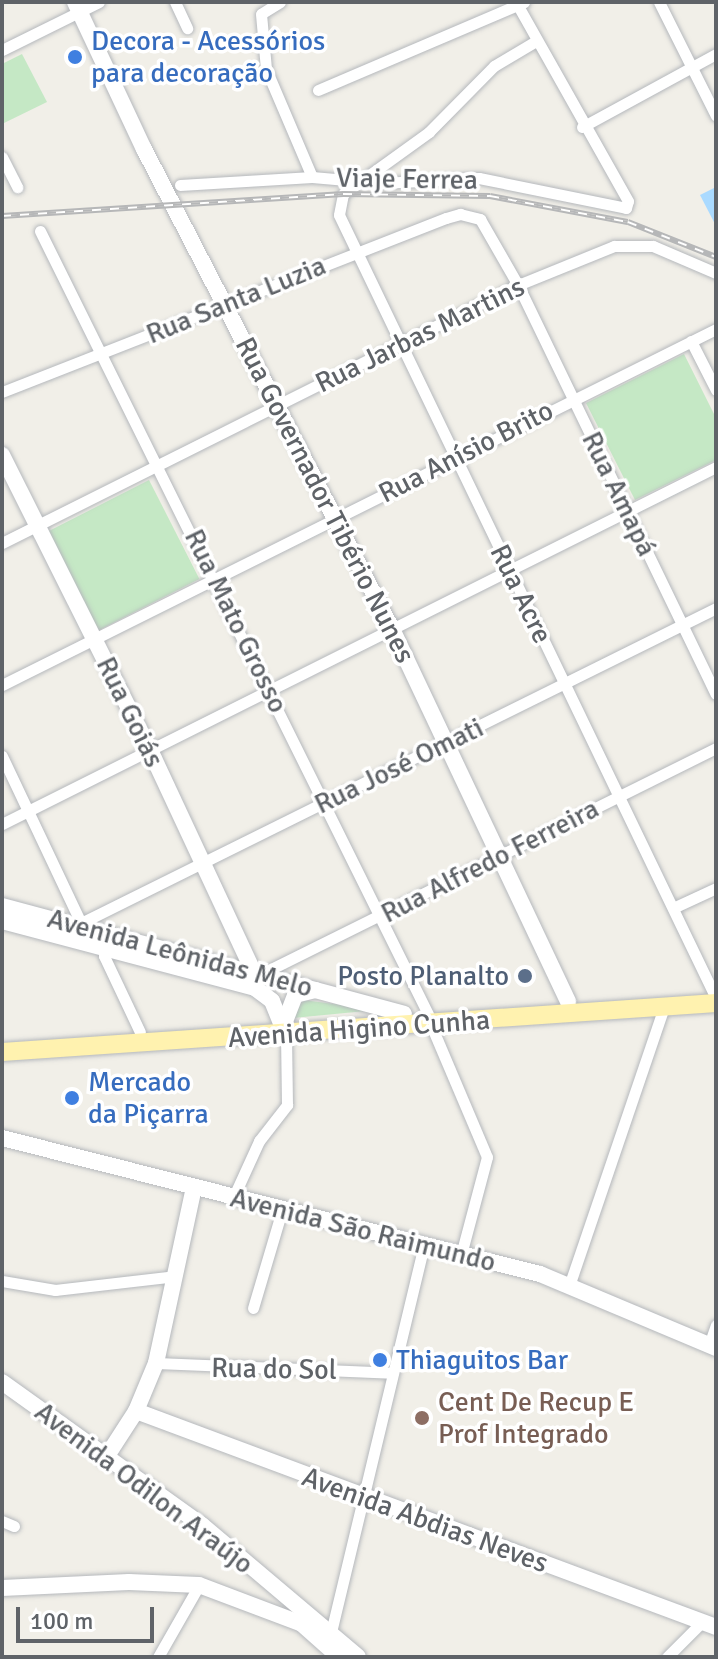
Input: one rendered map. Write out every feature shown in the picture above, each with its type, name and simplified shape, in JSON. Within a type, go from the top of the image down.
[{"type":"main road","name":"Avenida Higino Cunha","points":[[2,1052],[715,996]]},
{"type":"main road","name":"Avenida Higino Cunha","points":[[566,1008],[664,1007],[715,996]]},
{"type":"main road","name":"Avenida Higino Cunha","points":[[2,1039],[140,1032],[285,1030],[404,1014],[430,1019]]},
{"type":"street","points":[[2,50],[77,6],[99,2]]},
{"type":"street","points":[[175,2],[187,28]]},
{"type":"street","points":[[280,2],[261,14],[266,69],[312,177]]},
{"type":"street","points":[[659,2],[716,116]]},
{"type":"street","points":[[318,90],[519,3],[582,127],[716,54]]},
{"type":"street","name":"Rua Governador Tibério Nunes","points":[[77,6],[144,149],[392,629],[502,856],[566,1008]]},
{"type":"street","points":[[360,181],[429,132],[494,66],[536,41]]},
{"type":"street","name":"Viaje Ferrea","points":[[180,185],[312,177],[360,181],[479,178],[620,210],[629,205],[582,127]]},
{"type":"street","points":[[2,157],[17,187]]},
{"type":"street","name":"Rua Acre","points":[[360,181],[343,194],[339,215],[509,571],[622,795],[715,996]]},
{"type":"street","name":"Rua Santa Luzia","points":[[2,392],[446,218],[471,215]]},
{"type":"street","name":"Rua Amapá","points":[[471,215],[488,228],[518,285],[716,694]]},
{"type":"street","name":"Rua Mato Grosso","points":[[40,231],[326,802],[430,1019],[487,1157],[461,1255]]},
{"type":"street","name":"Rua Jarbas Martins","points":[[2,543],[518,285],[626,244],[653,246],[716,273]]},
{"type":"street","name":"Rua Anísio Brito","points":[[2,685],[716,329]]},
{"type":"street","points":[[691,341],[716,390]]},
{"type":"street","name":"Rua Goiás","points":[[2,455],[258,972]]},
{"type":"street","points":[[2,824],[716,467]]},
{"type":"street","name":"Rua José Omati","points":[[82,925],[716,608]]},
{"type":"street","name":"Rua Alfredo Ferreira","points":[[258,972],[502,856],[716,748]]},
{"type":"street","points":[[2,756],[82,925]]},
{"type":"street","points":[[673,908],[716,888]]},
{"type":"street","name":"Avenida Leônidas Melo","points":[[2,906],[82,925],[106,942],[255,988],[272,1001],[285,1030]]},
{"type":"street","name":"Avenida Leônidas Melo","points":[[2,921],[258,972],[404,1014]]},
{"type":"street","points":[[106,942],[140,1032]]},
{"type":"street","points":[[233,1198],[259,1141],[287,1105],[285,1030],[295,995],[320,990]]},
{"type":"street","points":[[569,1286],[664,1007]]},
{"type":"street","name":"Avenida São Raimundo","points":[[2,1138],[424,1245],[569,1286],[712,1346]]},
{"type":"street","points":[[105,1459],[136,1411],[156,1363],[194,1187]]},
{"type":"street","points":[[253,1308],[282,1210]]},
{"type":"street","points":[[2,1588],[129,1582],[199,1585],[302,1624],[325,1637],[363,1499],[424,1245]]},
{"type":"street","points":[[2,1281],[55,1290],[176,1276]]},
{"type":"street","points":[[712,1346],[716,1325]]},
{"type":"street","name":"Rua do Sol","points":[[156,1363],[392,1373]]},
{"type":"street","name":"Avenida Odilon Araújo","points":[[2,1383],[202,1525],[325,1637],[358,1657]]},
{"type":"street","name":"Avenida Abdias Neves","points":[[136,1411],[363,1499],[712,1625]]},
{"type":"street","points":[[158,1657],[199,1585]]},
{"type":"street","points":[[667,1657],[712,1625]]},
{"type":"street","name":"Avenida Odilon Araújo","points":[[325,1637],[339,1657]]},
{"type":"green space","points":[[22,54],[47,102],[2,124],[2,64]]},
{"type":"green space","points":[[684,354],[716,418],[716,460],[635,500],[586,403]]},
{"type":"green space","points":[[149,480],[199,579],[98,631],[47,532]]},
{"type":"green space","points":[[303,1000],[366,1008],[366,1011],[293,1018]]},
{"type":"water","points":[[716,187],[716,224],[715,224],[700,195]]},
{"type":"railway","points":[[2,216],[343,194],[490,196],[628,222],[716,257]]},
{"type":"place","name":"Decora - Acessórios para decoração","points":[[75,57]]},
{"type":"place","name":"Posto Planalto","points":[[525,976]]},
{"type":"place","name":"Mercado da Piçarra","points":[[72,1098]]},
{"type":"place","name":"Thiaguitos Bar","points":[[380,1360]]},
{"type":"place","name":"Cent De Recup E Prof Integrado","points":[[422,1418]]}]
